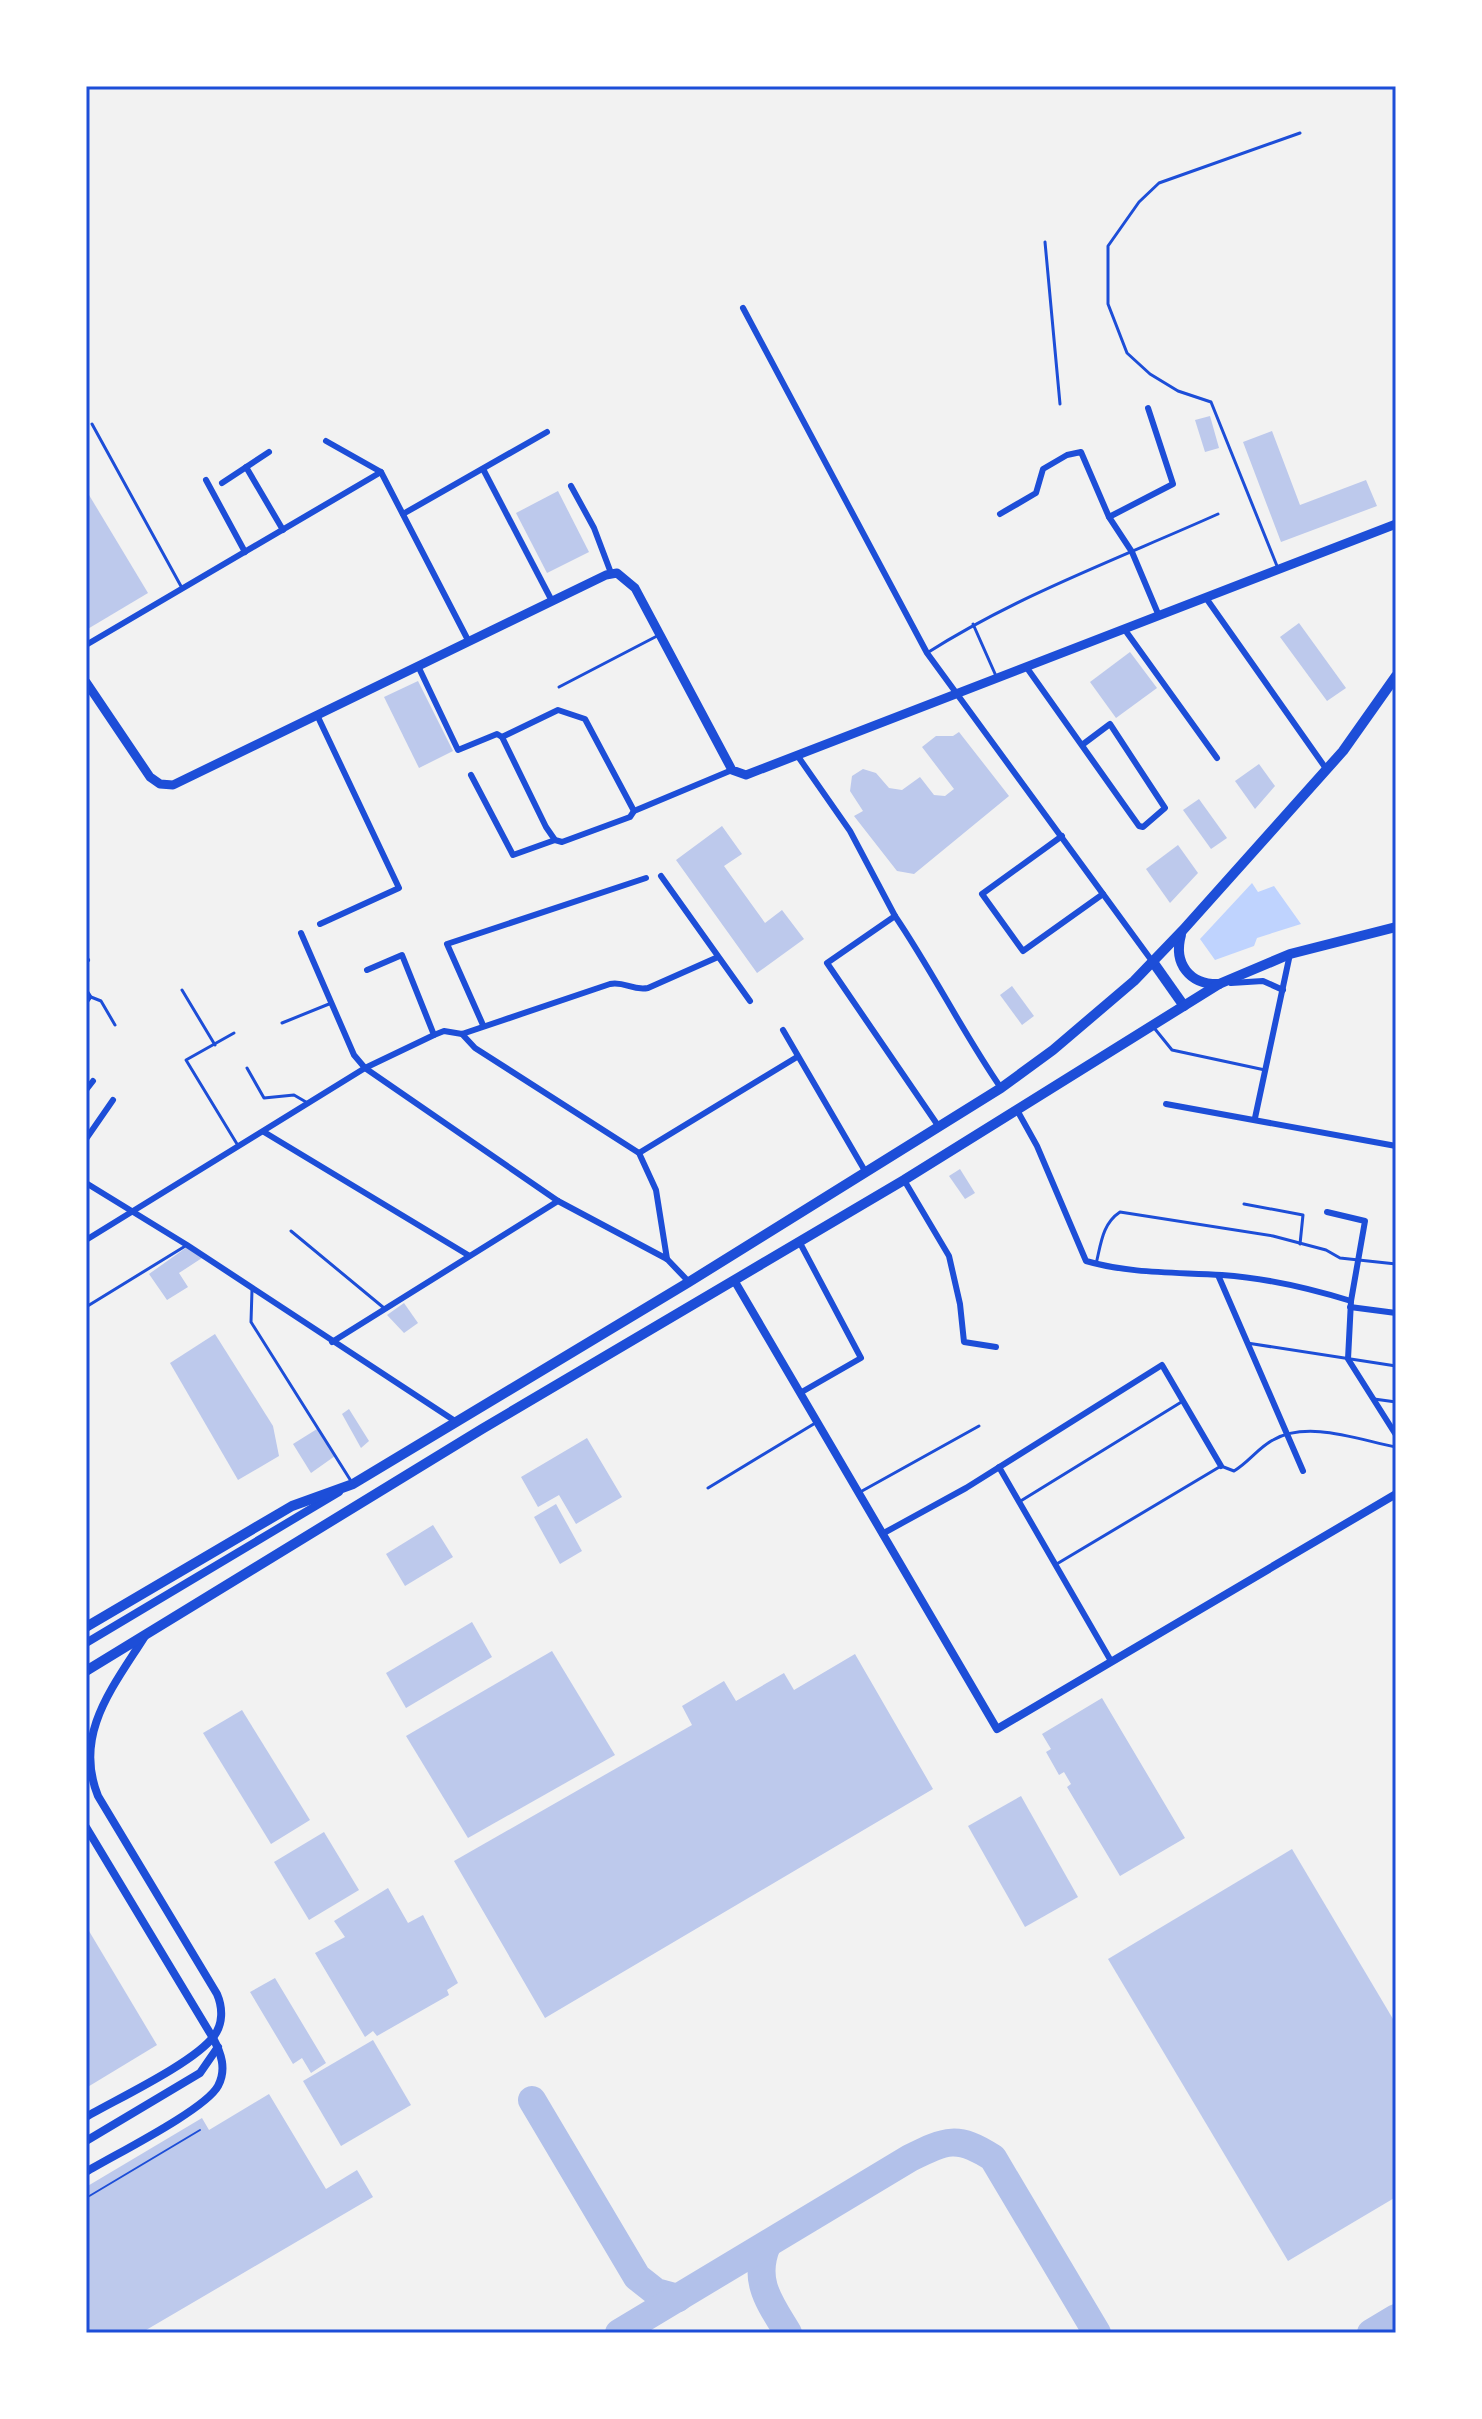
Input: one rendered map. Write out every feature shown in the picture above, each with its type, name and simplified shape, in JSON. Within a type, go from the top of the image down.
[{"type":"main road","points":[[86,682],[150,777],[166,786],[611,573],[623,575],[632,583],[732,770],[746,775],[1396,524]]},
{"type":"main road","points":[[86,1627],[292,1506],[353,1484],[689,1282],[1001,1088],[1083,1026],[1153,962],[1327,770],[1396,676]]},
{"type":"main road","points":[[86,1671],[904,1180],[1219,984],[1290,954],[1396,927]]},
{"type":"main road","points":[[1183,930],[1178,951],[1184,969],[1200,982],[1219,984]]},
{"type":"main road","points":[[1153,962],[1184,1006]]},
{"type":"street","points":[[743,308],[927,653],[1153,962]]},
{"type":"street","points":[[1109,517],[1173,484],[1148,408]]},
{"type":"street","points":[[403,514],[547,432]]},
{"type":"street","points":[[326,441],[381,472],[469,642]]},
{"type":"street","points":[[222,483],[269,452]]},
{"type":"street","points":[[1000,514],[1036,493],[1043,469],[1078,452],[1083,454],[1109,517],[1132,552],[1159,616]]},
{"type":"street","points":[[246,467],[283,530]]},
{"type":"street","points":[[483,469],[552,601]]},
{"type":"street","points":[[86,645],[381,472]]},
{"type":"street","points":[[206,480],[245,552]]},
{"type":"street","points":[[571,486],[594,528],[611,573]]},
{"type":"street","points":[[1206,598],[1327,770]]},
{"type":"street","points":[[1125,630],[1217,758]]},
{"type":"street","points":[[418,666],[458,750],[497,734],[502,737],[555,840]]},
{"type":"street","points":[[1027,668],[1139,826],[1143,827],[1165,808],[1110,724],[1082,745]]},
{"type":"street","points":[[502,737],[558,710],[577,713],[596,734],[634,811]]},
{"type":"street","points":[[317,715],[399,888],[320,924]]},
{"type":"street","points":[[797,755],[850,831],[969,1043],[1001,1088]]},
{"type":"street","points":[[471,775],[513,855],[555,840],[562,842],[630,817],[634,811],[732,770]]},
{"type":"street","points":[[1062,836],[982,894],[1023,951],[1103,894]]},
{"type":"street","points":[[661,876],[750,1001]]},
{"type":"street","points":[[483,1025],[447,944],[646,878]]},
{"type":"street","points":[[895,916],[827,963],[939,1127]]},
{"type":"street","points":[[301,933],[354,1055],[365,1068],[558,1201],[667,1259],[689,1282]]},
{"type":"street","points":[[1255,1118],[1290,954]]},
{"type":"street","points":[[367,970],[402,955],[434,1035]]},
{"type":"street","points":[[86,1240],[365,1068],[434,1035],[444,1031],[462,1034],[610,984],[622,982],[639,990],[648,988],[718,957]]},
{"type":"street","points":[[1219,984],[1259,981],[1283,990]]},
{"type":"street","points":[[783,1030],[865,1171]]},
{"type":"street","points":[[462,1034],[475,1048],[639,1153],[656,1190],[667,1259]]},
{"type":"street","points":[[639,1153],[797,1057]]},
{"type":"street","points":[[86,1090],[93,1081]]},
{"type":"street","points":[[86,1139],[113,1100]]},
{"type":"street","points":[[1166,1104],[1396,1146]]},
{"type":"street","points":[[1017,1110],[1037,1146],[1086,1261],[1156,1274],[1218,1275],[1290,1285],[1350,1304],[1396,1313]]},
{"type":"street","points":[[264,1132],[468,1255]]},
{"type":"street","points":[[904,1180],[949,1256],[960,1304],[964,1342],[996,1347]]},
{"type":"street","points":[[86,1183],[187,1245],[455,1421]]},
{"type":"street","points":[[332,1342],[558,1201]]},
{"type":"street","points":[[1327,1212],[1365,1221],[1350,1304],[1348,1359],[1396,1435]]},
{"type":"street","points":[[800,1243],[861,1358],[800,1393]]},
{"type":"street","points":[[1218,1275],[1303,1471]]},
{"type":"street","points":[[734,1280],[997,1729],[1396,1494]]},
{"type":"street","points":[[882,1534],[999,1467],[1162,1365],[1221,1466]]},
{"type":"street","points":[[999,1467],[1111,1661]]},
{"type":"street","points":[[86,1643],[353,1484]]},
{"type":"street","points":[[86,2117],[213,2038],[222,2012],[217,1994],[98,1796],[90,1767],[90,1739],[99,1711],[148,1632]]},
{"type":"street","points":[[86,1827],[213,2038],[223,2064],[221,2078],[205,2101],[86,2172]]},
{"type":"street","points":[[86,2141],[200,2073],[218,2047]]},
{"type":"lane","points":[[1278,570],[1211,402],[1178,391],[1150,374],[1127,353],[1108,304],[1108,246],[1139,202],[1159,183],[1300,133]]},
{"type":"lane","points":[[1045,242],[1060,404]]},
{"type":"lane","points":[[92,424],[182,588]]},
{"type":"lane","points":[[927,653],[973,624],[1218,514]]},
{"type":"lane","points":[[973,624],[997,679]]},
{"type":"lane","points":[[559,687],[660,634]]},
{"type":"lane","points":[[86,989],[91,997],[101,1001],[115,1025]]},
{"type":"lane","points":[[182,990],[215,1045]]},
{"type":"lane","points":[[86,1004],[91,997]]},
{"type":"lane","points":[[282,1023],[333,1003]]},
{"type":"lane","points":[[1153,1025],[1172,1050],[1265,1070]]},
{"type":"lane","points":[[234,1033],[186,1060],[239,1147]]},
{"type":"lane","points":[[247,1068],[264,1098],[294,1095],[309,1103]]},
{"type":"lane","points":[[1244,1204],[1303,1215],[1300,1244]]},
{"type":"lane","points":[[1096,1264],[1104,1231],[1110,1219],[1120,1212],[1273,1236],[1358,1261],[1396,1264]]},
{"type":"lane","points":[[291,1231],[384,1308]]},
{"type":"lane","points":[[86,1307],[187,1245]]},
{"type":"lane","points":[[252,1290],[251,1322],[353,1484]]},
{"type":"lane","points":[[1247,1343],[1396,1366]]},
{"type":"lane","points":[[1374,1399],[1396,1402]]},
{"type":"lane","points":[[1019,1502],[1183,1401]]},
{"type":"lane","points":[[708,1488],[817,1422]]},
{"type":"lane","points":[[859,1493],[979,1426]]},
{"type":"lane","points":[[1055,1565],[1221,1466],[1234,1471],[1264,1445],[1286,1433],[1304,1431],[1396,1447]]},
{"type":"path","points":[[86,2198],[200,2130]]},
{"type":"water","points":[[1252,883],[1258,892],[1274,886],[1301,924],[1257,938],[1254,946],[1215,960],[1200,939]]},
{"type":"building","points":[[1210,416],[1219,448],[1205,452],[1195,420]]},
{"type":"building","points":[[1272,431],[1300,505],[1366,480],[1377,506],[1281,542],[1243,442]]},
{"type":"building","points":[[86,490],[148,593],[86,630]]},
{"type":"building","points":[[558,491],[589,552],[547,573],[516,513]]},
{"type":"building","points":[[1299,623],[1346,688],[1327,701],[1280,637]]},
{"type":"building","points":[[1130,652],[1157,688],[1116,718],[1090,682]]},
{"type":"building","points":[[418,681],[453,751],[419,768],[384,697]]},
{"type":"building","points":[[959,732],[1009,796],[914,874],[897,871],[854,816],[863,811],[850,791],[852,776],[863,769],[876,773],[889,788],[902,790],[920,777],[934,795],[945,796],[954,789],[922,747],[936,736],[953,736]]},
{"type":"building","points":[[1259,764],[1275,786],[1255,809],[1235,781]]},
{"type":"building","points":[[1199,799],[1227,838],[1211,849],[1183,810]]},
{"type":"building","points":[[722,826],[742,854],[724,866],[765,923],[782,910],[804,939],[757,973],[676,860]]},
{"type":"building","points":[[1178,845],[1198,873],[1170,903],[1146,869]]},
{"type":"building","points":[[1012,986],[1034,1016],[1022,1025],[1000,995]]},
{"type":"building","points":[[960,1169],[975,1193],[965,1199],[949,1176]]},
{"type":"building","points":[[187,1247],[202,1258],[179,1273],[188,1287],[167,1300],[149,1274]]},
{"type":"building","points":[[404,1303],[418,1323],[404,1333],[387,1315]]},
{"type":"building","points":[[215,1334],[273,1426],[279,1456],[238,1480],[170,1363]]},
{"type":"building","points":[[349,1409],[369,1441],[361,1448],[342,1414]]},
{"type":"building","points":[[317,1429],[335,1456],[311,1473],[293,1444]]},
{"type":"building","points":[[587,1438],[622,1497],[576,1524],[559,1495],[538,1507],[521,1477]]},
{"type":"building","points":[[556,1504],[582,1551],[560,1564],[534,1517]]},
{"type":"building","points":[[433,1525],[453,1557],[405,1586],[386,1554]]},
{"type":"building","points":[[472,1622],[492,1657],[406,1708],[386,1673]]},
{"type":"building","points":[[552,1651],[615,1755],[468,1838],[406,1736]]},
{"type":"building","points":[[855,1654],[933,1789],[545,2018],[454,1861],[692,1725],[682,1706],[724,1681],[736,1701],[784,1673],[794,1690]]},
{"type":"building","points":[[1102,1698],[1185,1838],[1120,1876],[1067,1787],[1071,1784],[1064,1772],[1059,1775],[1046,1752],[1051,1749],[1042,1734]]},
{"type":"building","points":[[242,1710],[310,1820],[271,1844],[203,1733]]},
{"type":"building","points":[[1021,1796],[1078,1897],[1025,1927],[968,1826]]},
{"type":"building","points":[[324,1832],[359,1890],[309,1920],[274,1862]]},
{"type":"building","points":[[1292,1849],[1396,2024],[1396,2197],[1288,2261],[1108,1959]]},
{"type":"building","points":[[388,1888],[408,1923],[423,1915],[458,1983],[447,1990],[449,1995],[377,2036],[373,2031],[365,2037],[315,1953],[345,1937],[334,1921]]},
{"type":"building","points":[[86,1926],[157,2045],[86,2088]]},
{"type":"building","points":[[275,1978],[326,2063],[311,2073],[302,2058],[293,2064],[250,1992]]},
{"type":"building","points":[[373,2040],[411,2105],[341,2146],[303,2081]]},
{"type":"building","points":[[269,2094],[326,2189],[357,2170],[373,2197],[141,2333],[86,2333],[86,2187],[202,2118],[209,2130]]},
{"type":"taxiway","points":[[532,2100],[637,2277],[656,2292],[678,2298]]},
{"type":"taxiway","points":[[619,2333],[910,2158],[933,2147],[952,2143],[970,2146],[993,2158],[1097,2333]]},
{"type":"taxiway","points":[[767,2245],[761,2270],[762,2281],[769,2301],[788,2333]]},
{"type":"taxiway","points":[[1371,2333],[1396,2318]]}]
